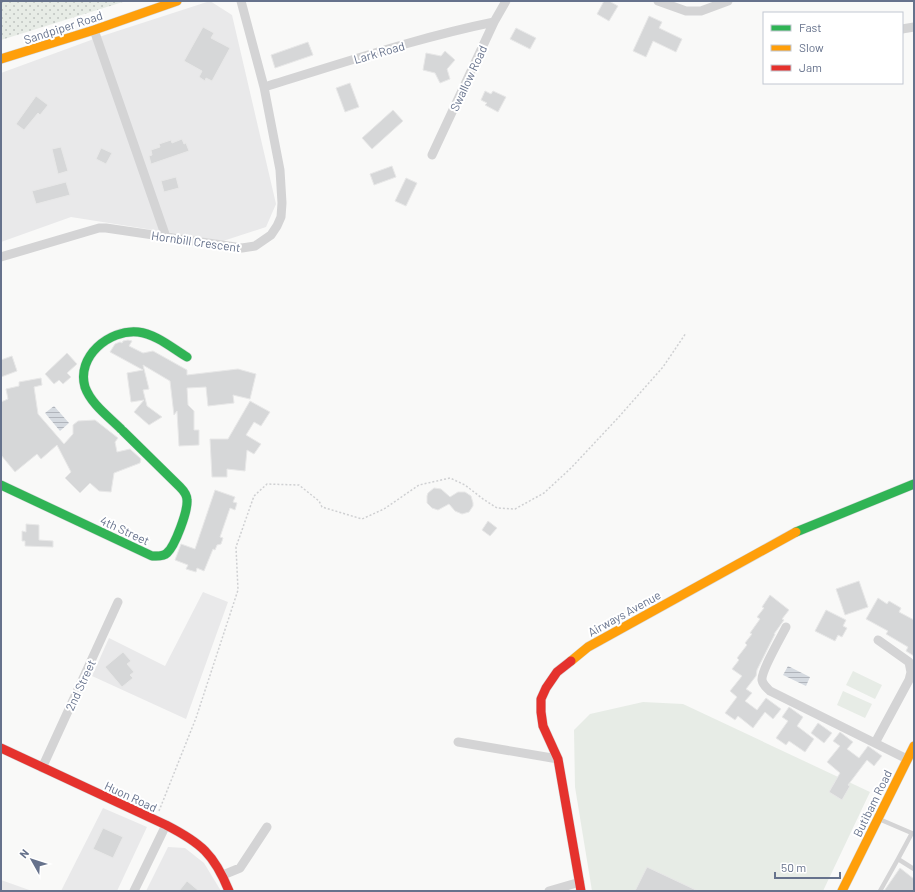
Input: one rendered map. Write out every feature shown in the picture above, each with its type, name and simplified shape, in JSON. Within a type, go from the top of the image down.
[{"type":"street","name":"Sandpiper Road","points":[[1,59],[94,30],[177,1]]},
{"type":"street","name":"Hornbill Crescent","points":[[1,257],[99,228],[242,248],[255,246],[271,234],[281,217],[280,170],[264,86],[241,1]]},
{"type":"street","name":"Swallow Road","points":[[432,155],[494,22],[506,1]]},
{"type":"street","points":[[658,1],[674,8],[686,11],[701,11],[728,1]]},
{"type":"street","name":"Lark Road","points":[[264,86],[464,28],[494,22]]},
{"type":"street","points":[[903,29],[914,27]]},
{"type":"street","points":[[94,30],[166,237]]},
{"type":"street","name":"4th Street","points":[[1,485],[146,554],[160,557],[166,554],[174,541],[186,508],[187,500],[184,493],[178,485],[100,408],[85,389],[83,382],[84,369],[93,351],[107,339],[125,332],[139,332],[157,339],[187,357]]},
{"type":"street","name":"Airways Avenue","points":[[580,887],[558,760],[543,726],[541,712],[541,699],[546,688],[557,672],[588,647],[800,530],[914,484]]},
{"type":"street","name":"2nd Street","points":[[42,768],[118,602]]},
{"type":"street","points":[[786,627],[765,668],[762,681],[764,686],[770,691],[908,759]]},
{"type":"street","points":[[875,743],[909,680],[911,672],[909,662],[878,640]]},
{"type":"street","points":[[458,742],[558,760]]},
{"type":"street","name":"Butibam Road","points":[[842,891],[914,746]]},
{"type":"street","name":"Huon Road","points":[[1,748],[191,838],[203,847],[214,859],[223,875],[229,891]]},
{"type":"street","points":[[134,891],[166,825]]},
{"type":"street","points":[[223,875],[240,868],[267,827]]},
{"type":"street","points":[[549,891],[580,887]]},
{"type":"lane","points":[[878,818],[913,833],[880,891]]},
{"type":"lane","points":[[898,859],[914,869]]},
{"type":"path","points":[[155,820],[196,718],[238,590],[236,547],[254,496],[267,484],[299,485],[319,501],[322,507],[362,519],[384,509],[418,485],[450,478],[465,485],[497,508],[515,509],[544,493],[571,468],[663,367],[686,333]]},
{"type":"shaded area","points":[[1,1],[126,1],[1,40]]},
{"type":"shaded area","points":[[210,1],[232,15],[276,204],[266,227],[223,241],[71,217],[1,242],[1,73],[102,36]]},
{"type":"shaded area","points":[[54,406],[69,423],[60,431],[45,413]]},
{"type":"shaded area","points":[[203,592],[228,602],[186,719],[92,676],[109,638],[165,666]]},
{"type":"shaded area","points":[[788,666],[810,677],[806,686],[783,675]]},
{"type":"shaded area","points":[[853,671],[882,685],[875,699],[846,685]]},
{"type":"shaded area","points":[[843,691],[872,704],[865,718],[837,705]]},
{"type":"shaded area","points":[[643,702],[683,704],[870,792],[823,891],[592,891],[575,787],[574,730],[590,714]]},
{"type":"shaded area","points":[[103,808],[147,827],[117,891],[61,891]]},
{"type":"shaded area","points":[[168,847],[185,848],[204,863],[221,891],[146,891]]},
{"type":"shaded area","points":[[1,880],[32,891],[1,891]]},
{"type":"building","points":[[604,1],[609,1],[618,6],[609,21],[597,14]]},
{"type":"building","points":[[649,16],[662,22],[659,28],[682,39],[676,52],[653,41],[646,57],[633,51]]},
{"type":"building","points":[[203,27],[214,33],[211,38],[230,48],[212,81],[206,78],[205,81],[199,77],[202,71],[184,61]]},
{"type":"building","points":[[516,28],[536,38],[530,49],[510,39]]},
{"type":"building","points":[[308,42],[313,55],[275,68],[271,55]]},
{"type":"building","points":[[445,51],[455,60],[447,69],[450,79],[440,83],[435,73],[423,70],[426,53],[441,56]]},
{"type":"building","points":[[350,83],[359,107],[345,112],[336,88]]},
{"type":"building","points":[[485,91],[491,94],[493,91],[506,97],[498,112],[485,105],[487,103],[481,100]]},
{"type":"building","points":[[36,96],[48,105],[40,115],[38,113],[24,130],[16,124]]},
{"type":"building","points":[[393,110],[403,121],[372,149],[362,138]]},
{"type":"building","points":[[182,139],[184,144],[186,143],[189,151],[151,164],[149,156],[152,155],[151,150],[160,147],[159,144],[171,140],[172,143]]},
{"type":"building","points":[[61,147],[68,171],[58,174],[52,149]]},
{"type":"building","points":[[101,148],[112,153],[106,164],[96,159]]},
{"type":"building","points":[[392,166],[396,177],[374,185],[370,174]]},
{"type":"building","points":[[176,177],[179,188],[164,192],[161,181]]},
{"type":"building","points":[[406,178],[417,183],[406,206],[395,201]]},
{"type":"building","points":[[66,182],[70,195],[36,204],[32,191]]},
{"type":"building","points":[[128,340],[132,341],[129,346],[143,353],[153,351],[187,370],[187,375],[238,369],[256,374],[250,399],[233,395],[234,403],[208,406],[206,387],[187,388],[188,405],[194,411],[194,430],[199,430],[199,445],[179,446],[177,411],[174,415],[170,381],[143,365],[149,389],[143,390],[147,406],[162,417],[149,425],[134,412],[144,400],[131,402],[127,373],[143,370],[110,352],[115,344]]},
{"type":"building","points":[[67,353],[77,364],[67,373],[71,377],[63,384],[59,380],[54,384],[45,374]]},
{"type":"building","points":[[12,356],[17,371],[1,377],[1,360]]},
{"type":"building","points":[[41,378],[42,385],[34,387],[38,414],[64,444],[73,434],[73,425],[78,421],[95,420],[118,438],[115,442],[117,452],[130,449],[141,459],[140,463],[114,473],[111,492],[99,491],[90,483],[80,493],[65,478],[71,472],[57,445],[41,459],[37,454],[15,472],[1,455],[1,402],[8,399],[6,389],[19,386],[19,382]]},
{"type":"building","points":[[250,401],[270,412],[261,426],[254,422],[246,435],[261,444],[254,454],[247,450],[245,471],[227,469],[227,477],[212,477],[210,439],[228,439]]},
{"type":"building","points":[[434,488],[441,489],[450,497],[458,492],[465,492],[471,496],[473,506],[469,512],[462,514],[455,511],[449,504],[438,510],[432,508],[427,503],[427,496],[428,493]]},
{"type":"building","points":[[215,490],[235,497],[233,502],[237,503],[235,510],[230,508],[220,537],[223,538],[221,544],[217,545],[215,550],[213,549],[204,571],[197,568],[196,572],[186,569],[188,565],[175,560],[181,544],[195,549]]},
{"type":"building","points":[[488,521],[497,528],[490,536],[482,530]]},
{"type":"building","points":[[26,524],[39,525],[39,540],[53,541],[53,547],[25,546],[25,541],[22,541],[22,531],[26,532]]},
{"type":"building","points":[[859,581],[868,607],[845,615],[836,589]]},
{"type":"building","points":[[770,595],[789,610],[774,634],[757,670],[756,676],[746,689],[752,693],[745,701],[757,710],[766,698],[781,709],[773,719],[765,712],[753,728],[738,716],[735,720],[725,713],[737,697],[730,691],[742,676],[732,669],[739,660],[737,658],[747,645],[745,643],[760,619],[757,617],[764,608],[762,607]]},
{"type":"building","points":[[878,598],[887,604],[889,601],[901,608],[899,612],[914,620],[914,656],[906,651],[908,647],[886,634],[888,631],[866,619]]},
{"type":"building","points":[[826,610],[846,620],[843,626],[847,628],[842,637],[838,635],[835,641],[815,631]]},
{"type":"building","points":[[123,652],[131,661],[127,664],[134,672],[130,675],[133,678],[122,687],[105,667]]},
{"type":"building","points":[[789,707],[803,717],[797,726],[814,739],[805,752],[789,741],[786,745],[776,738],[788,721],[782,717]]},
{"type":"building","points":[[818,723],[832,733],[824,743],[811,733]]},
{"type":"building","points":[[840,732],[853,742],[847,749],[859,758],[868,746],[882,756],[874,766],[867,760],[848,785],[850,786],[842,800],[829,792],[840,773],[827,762],[840,746],[833,741]]},
{"type":"building","points":[[103,828],[123,837],[113,858],[93,849]]},
{"type":"building","points":[[647,867],[698,891],[635,891]]},
{"type":"building","points":[[900,868],[914,879],[914,891],[884,891]]},
{"type":"building","points":[[187,881],[199,891],[179,891]]},
{"type":"traffic: fast","points":[[121,429],[96,405],[85,387],[85,365],[97,347],[116,335],[127,332],[138,332],[157,338],[187,357]]},
{"type":"traffic: fast","points":[[1,485],[152,556],[164,555],[174,543],[180,528],[187,505],[186,496],[184,491],[123,431]]},
{"type":"traffic: fast","points":[[796,532],[914,484]]},
{"type":"traffic: slow","points":[[1,59],[94,30],[177,1]]},
{"type":"traffic: slow","points":[[571,661],[588,647],[796,532]]},
{"type":"traffic: slow","points":[[842,891],[914,746]]},
{"type":"traffic: jam","points":[[571,661],[557,672],[546,688],[541,699],[541,712],[543,726],[558,759],[581,891]]},
{"type":"traffic: jam","points":[[1,748],[178,831],[197,844],[212,859],[229,891]]}]
